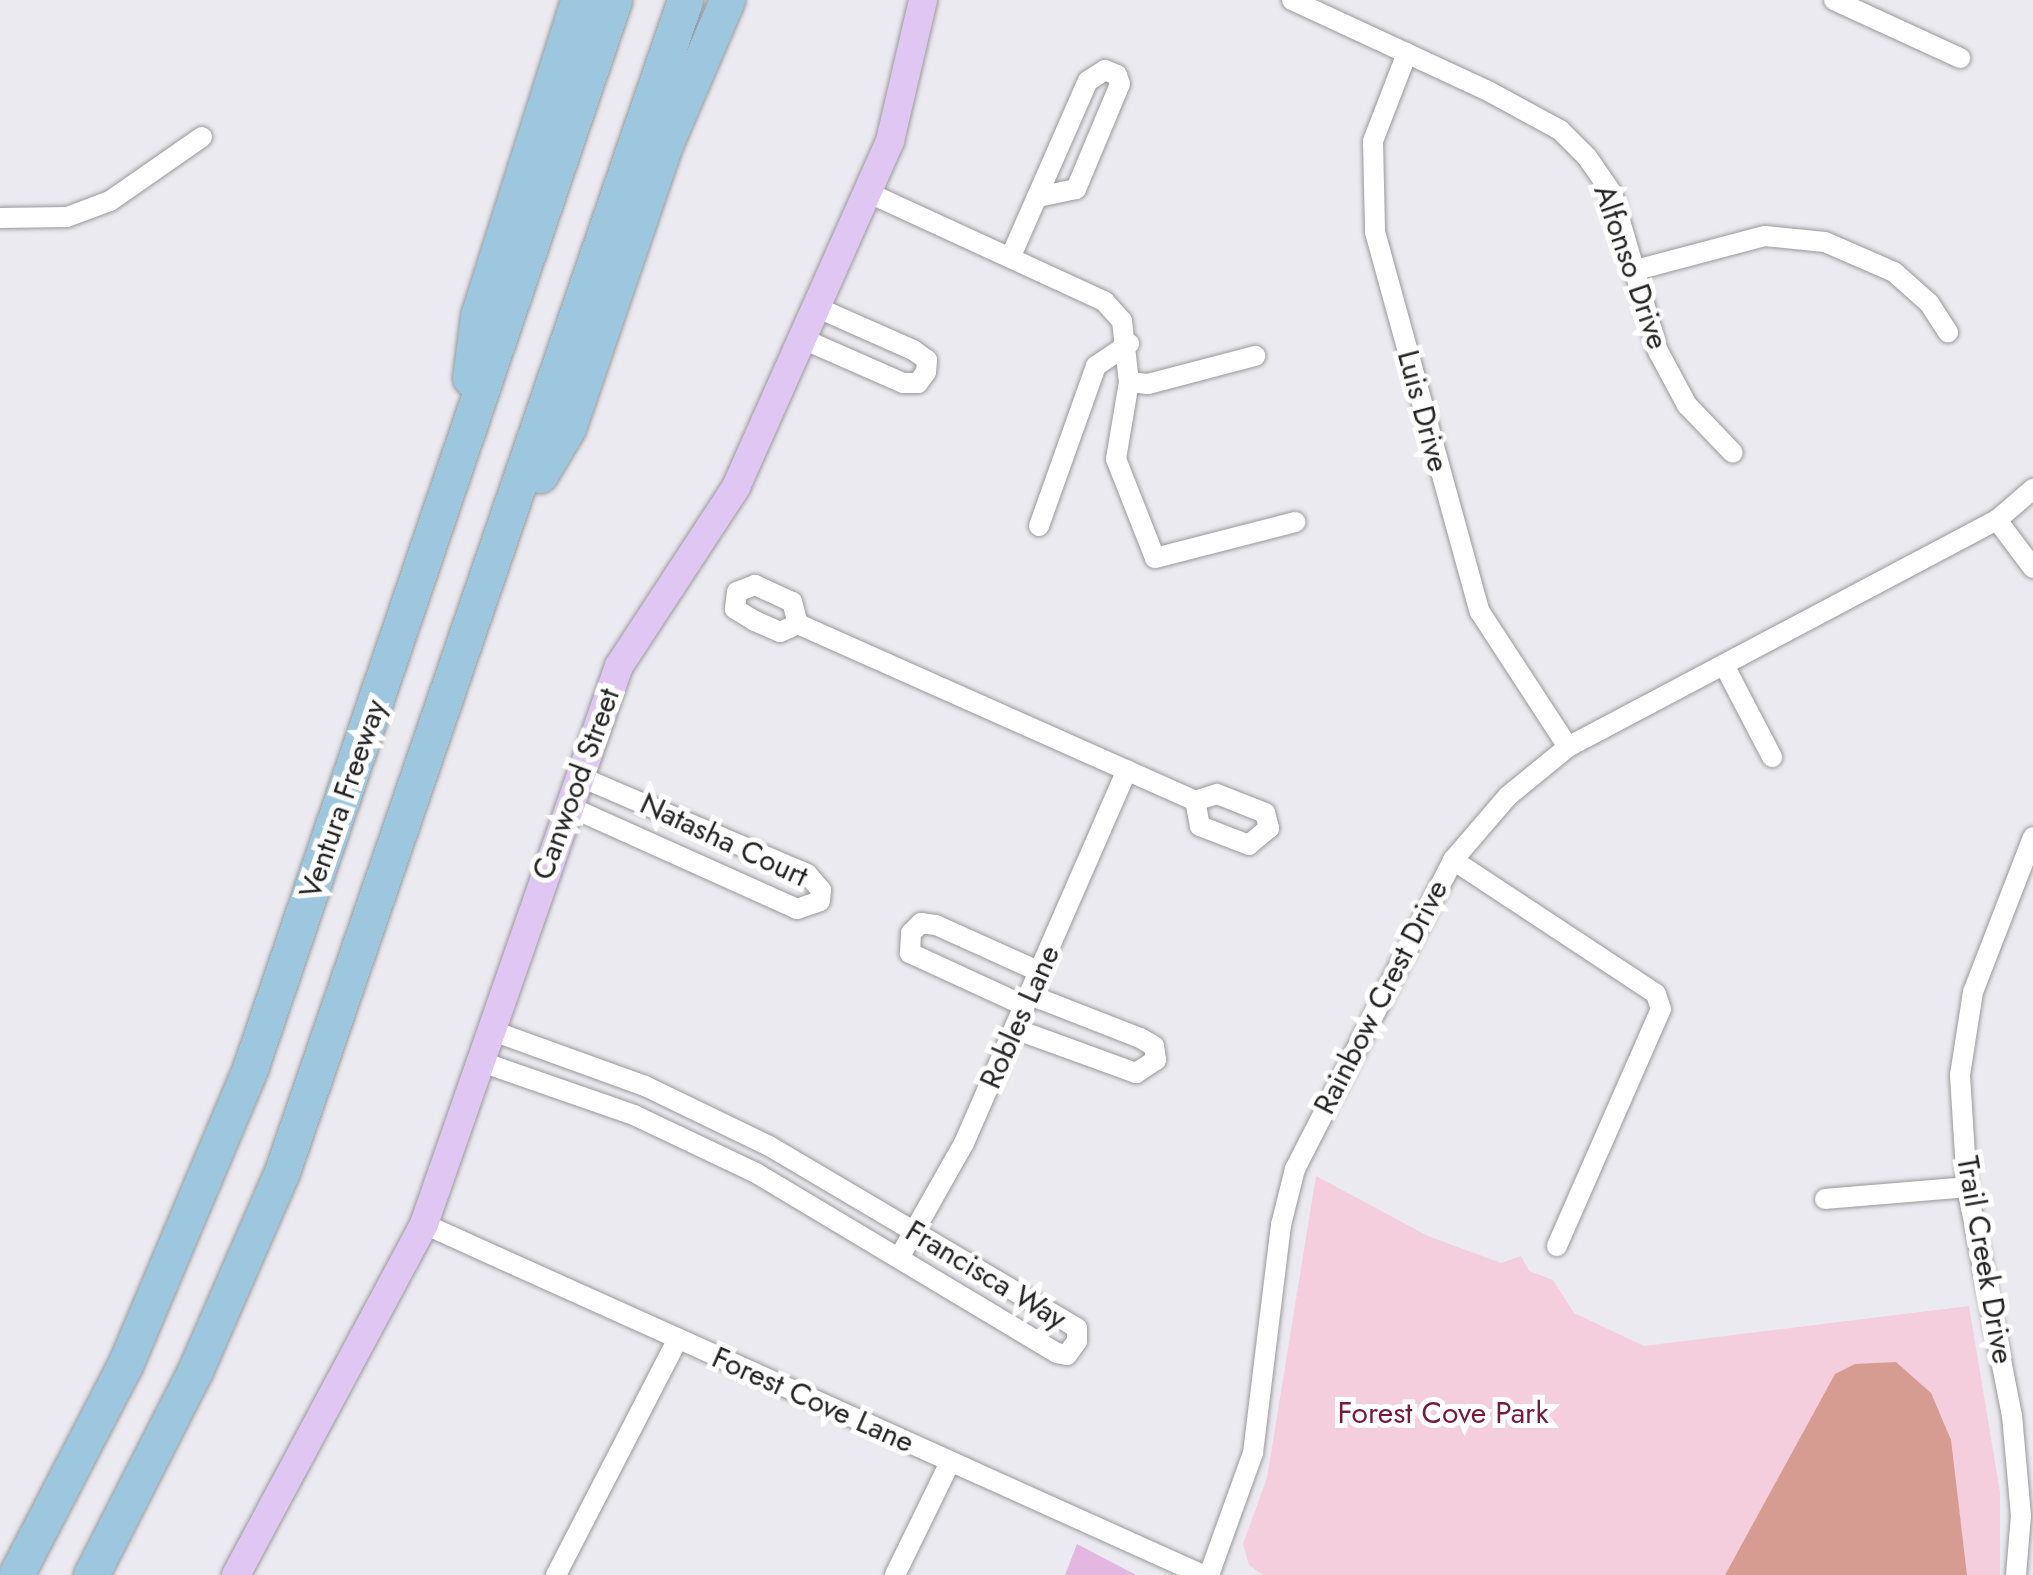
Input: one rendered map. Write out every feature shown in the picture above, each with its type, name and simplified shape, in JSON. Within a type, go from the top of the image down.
[{"type":"highway","points":[[462,450],[478,316],[578,0]]},
{"type":"highway","name":"Ventura Freeway","points":[[16,1575],[125,1365],[244,1082],[614,0]]},
{"type":"highway","points":[[91,1575],[195,1371],[282,1172],[685,0]]},
{"type":"highway","points":[[500,546],[568,428],[664,146],[727,0]]},
{"type":"street","name":"Canwood Street","points":[[236,1575],[424,1224],[619,666],[736,487],[818,308],[899,112],[922,0]]},
{"type":"street","name":"Alfonso Drive","points":[[1292,0],[1560,130],[1612,193],[1672,378],[1687,405],[1733,453]]},
{"type":"street","points":[[1834,0],[1960,58]]},
{"type":"street","name":"Luis Drive","points":[[1407,53],[1374,142],[1375,232],[1480,612],[1568,747]]},
{"type":"street","points":[[1011,256],[1037,197],[1093,73],[1117,75],[1120,84],[1076,189],[1037,197]]},
{"type":"street","points":[[0,218],[68,216],[110,201],[202,137]]},
{"type":"street","points":[[868,194],[1104,301],[1122,321],[1129,344],[1130,382],[1116,459],[1155,558],[1295,522]]},
{"type":"street","points":[[1636,270],[1765,236],[1826,242],[1894,272],[1929,303],[1948,332]]},
{"type":"street","points":[[803,338],[903,383],[918,382],[926,372],[926,360],[914,350],[818,308]]},
{"type":"street","points":[[1039,526],[1096,366],[1129,344]]},
{"type":"street","points":[[1130,382],[1148,384],[1255,356]]},
{"type":"street","name":"Rainbow Crest Drive","points":[[1206,1575],[1253,1454],[1281,1225],[1295,1169],[1452,860],[1508,796],[1568,747],[1997,520],[2033,489]]},
{"type":"street","points":[[1997,520],[2033,568]]},
{"type":"street","points":[[798,624],[1195,801]]},
{"type":"street","points":[[1724,666],[1772,756]]},
{"type":"street","name":"Robles Lane","points":[[900,1258],[1015,1030],[1128,770]]},
{"type":"street","name":"Natasha Court","points":[[568,806],[797,909],[820,901],[822,890],[807,874],[726,836],[578,776]]},
{"type":"street","points":[[711,868],[726,836]]},
{"type":"street","name":"Trail Creek Drive","points":[[2016,1575],[2021,1516],[2012,1416],[1967,1187],[1960,1075],[1972,992],[2033,837]]},
{"type":"street","points":[[1452,860],[1656,994],[1661,1008],[1556,1246]]},
{"type":"street","points":[[1015,1030],[1136,1073],[1156,1060],[1154,1046],[1140,1038],[1028,1000],[910,953],[911,932],[921,924],[936,925],[1040,972]]},
{"type":"street","name":"Francisca Way","points":[[480,1062],[634,1115],[756,1173],[1057,1352],[1074,1348],[1077,1328],[769,1146],[645,1086],[490,1030]]},
{"type":"street","points":[[634,1115],[645,1086]]},
{"type":"street","points":[[756,1173],[769,1146]]},
{"type":"street","points":[[1825,1198],[1967,1187]]},
{"type":"street","name":"Forest Cove Lane","points":[[424,1224],[1206,1575]]},
{"type":"street","points":[[556,1575],[678,1339]]},
{"type":"street","points":[[895,1575],[950,1462]]},
{"type":"shaded area","points":[[1896,1362],[1931,1393],[1951,1440],[1967,1575],[1725,1575],[1835,1374],[1855,1364]]},
{"type":"shaded area","points":[[1077,1544],[1136,1575],[1065,1575]]},
{"type":"green space","name":"Forest Cove Park","points":[[1316,1176],[1428,1236],[1501,1263],[1521,1256],[1529,1271],[1553,1280],[1574,1313],[1644,1346],[1969,1306],[2000,1492],[2000,1575],[1263,1575],[1249,1565],[1243,1544],[1267,1478]]}]
